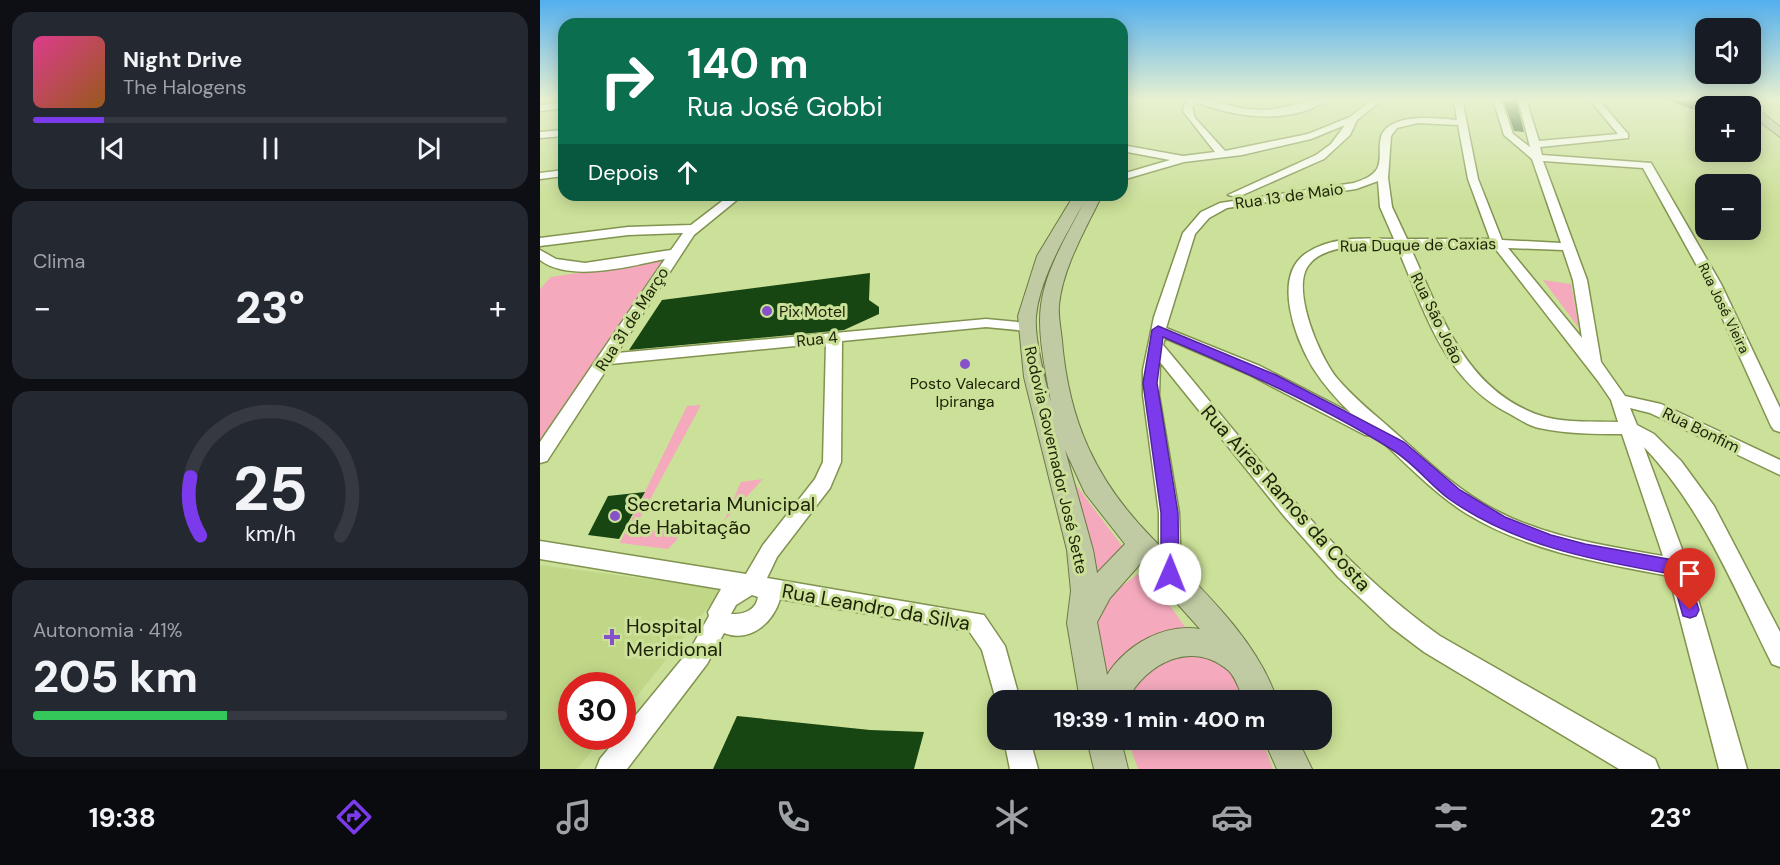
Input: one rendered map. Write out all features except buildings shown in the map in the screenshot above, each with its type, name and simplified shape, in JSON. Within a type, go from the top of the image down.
[{"type":"main road","name":"Rodovia Governador José Sette","points":[[1077,201],[1045,256],[1032,296],[1027,327],[1034,377],[1080,550],[1085,591],[1082,623],[1094,690]]},
{"type":"main road","name":"Rodovia Governador José Sette","points":[[1092,201],[1064,257],[1050,305],[1054,363],[1069,434],[1094,486],[1141,545],[1202,608],[1243,666],[1256,690]]},
{"type":"main road","points":[[1027,327],[1044,334],[1054,363]]},
{"type":"main road","points":[[1082,623],[1100,589],[1141,545]]},
{"type":"main road","points":[[1116,690],[1124,676],[1139,660],[1156,648],[1182,641],[1210,645],[1243,666]]},
{"type":"main road","points":[[1286,750],[1295,769]]},
{"type":"street","points":[[1206,135],[1223,154]]},
{"type":"street","points":[[1128,175],[1183,159],[1298,140],[1311,135]]},
{"type":"street","points":[[1170,574],[1169,513],[1150,383],[1157,337],[1189,233],[1204,215],[1235,194],[1281,177],[1313,160],[1345,135]]},
{"type":"street","name":"Rua São João","points":[[1387,135],[1383,169],[1386,207],[1449,349],[1473,381],[1504,404],[1540,422],[1570,428],[1628,428]]},
{"type":"street","points":[[1465,135],[1473,179],[1497,242],[1557,321],[1593,363],[1619,400],[1678,567],[1733,769]]},
{"type":"street","points":[[1509,135],[1536,151],[1623,135]]},
{"type":"street","points":[[1532,135],[1585,300],[1593,363]]},
{"type":"street","points":[[1128,149],[1183,159]]},
{"type":"street","name":"Rua José Vieira","points":[[1536,151],[1647,165],[1714,284],[1780,426]]},
{"type":"street","name":"Rua 13 de Maio","points":[[1204,215],[1236,202],[1356,186],[1375,178],[1383,169]]},
{"type":"street","points":[[541,173],[558,173]]},
{"type":"street","name":"Rua 31 de Março","points":[[540,456],[607,360],[692,229],[729,201]]},
{"type":"street","points":[[540,242],[634,231],[692,229]]},
{"type":"street","name":"Rua Duque de Caxias","points":[[1568,247],[1497,242],[1360,243],[1322,249],[1304,260],[1295,276],[1295,290],[1302,323],[1313,356],[1342,396],[1454,494],[1499,522],[1548,542],[1585,551],[1678,567]]},
{"type":"street","points":[[540,254],[561,266],[579,268],[676,253]]},
{"type":"street","name":"Rua 4","points":[[607,360],[999,323],[1027,327]]},
{"type":"street","points":[[758,586],[770,551],[823,483],[832,462],[834,337]]},
{"type":"street","points":[[1157,337],[1279,383],[1398,446]]},
{"type":"street","name":"Rua Aires Ramos da Costa","points":[[1157,337],[1291,510],[1346,570],[1399,620],[1432,644],[1645,769]]},
{"type":"street","name":"Rua Bonfim","points":[[1619,400],[1655,408],[1780,468]]},
{"type":"street","points":[[1628,428],[1656,446],[1693,490],[1780,656]]},
{"type":"street","name":"Rua Leandro da Silva","points":[[540,550],[976,622],[993,646],[1004,690]]},
{"type":"street","points":[[610,769],[699,656],[720,618],[721,608],[727,598],[738,590],[758,586],[770,594],[770,599],[755,619],[734,626],[723,622],[720,618]]},
{"type":"street","points":[[699,656],[755,619],[773,604],[801,592]]},
{"type":"street","points":[[1019,750],[1024,769]]},
{"type":"shaded area","points":[[669,259],[540,450],[540,289],[551,277]]},
{"type":"shaded area","points":[[1543,280],[1571,284],[1579,328]]},
{"type":"shaded area","points":[[701,405],[632,533],[682,527],[676,541],[668,549],[620,543],[687,406]]},
{"type":"shaded area","points":[[1067,473],[1125,550],[1098,578],[1089,535]]},
{"type":"shaded area","points":[[763,479],[724,521],[741,482]]},
{"type":"shaded area","name":"Hospital Meridional","points":[[540,565],[723,589],[636,697],[636,672],[558,672],[558,750],[592,750],[577,769],[540,769]]},
{"type":"shaded area","points":[[1144,570],[1191,635],[1102,690],[1096,650],[1097,621],[1110,597]]},
{"type":"shaded area","points":[[1186,653],[1217,662],[1230,672],[1241,690],[1132,690],[1143,670]]},
{"type":"shaded area","points":[[1131,750],[1266,750],[1273,769],[1138,769]]},
{"type":"place","name":"Pix Motel","points":[[767,311]]},
{"type":"place","name":"Posto Valecard Ipiranga","points":[[965,364]]},
{"type":"place","name":"Secretaria Municipal de Habitação","points":[[615,516]]},
{"type":"place","name":"Hospital Meridional","points":[[612,637]]},
{"type":"route","points":[[1170,574],[1169,513],[1150,383],[1158,330],[1271,379],[1398,446],[1454,494],[1499,522],[1548,542],[1585,551],[1678,567],[1690,610]]}]
